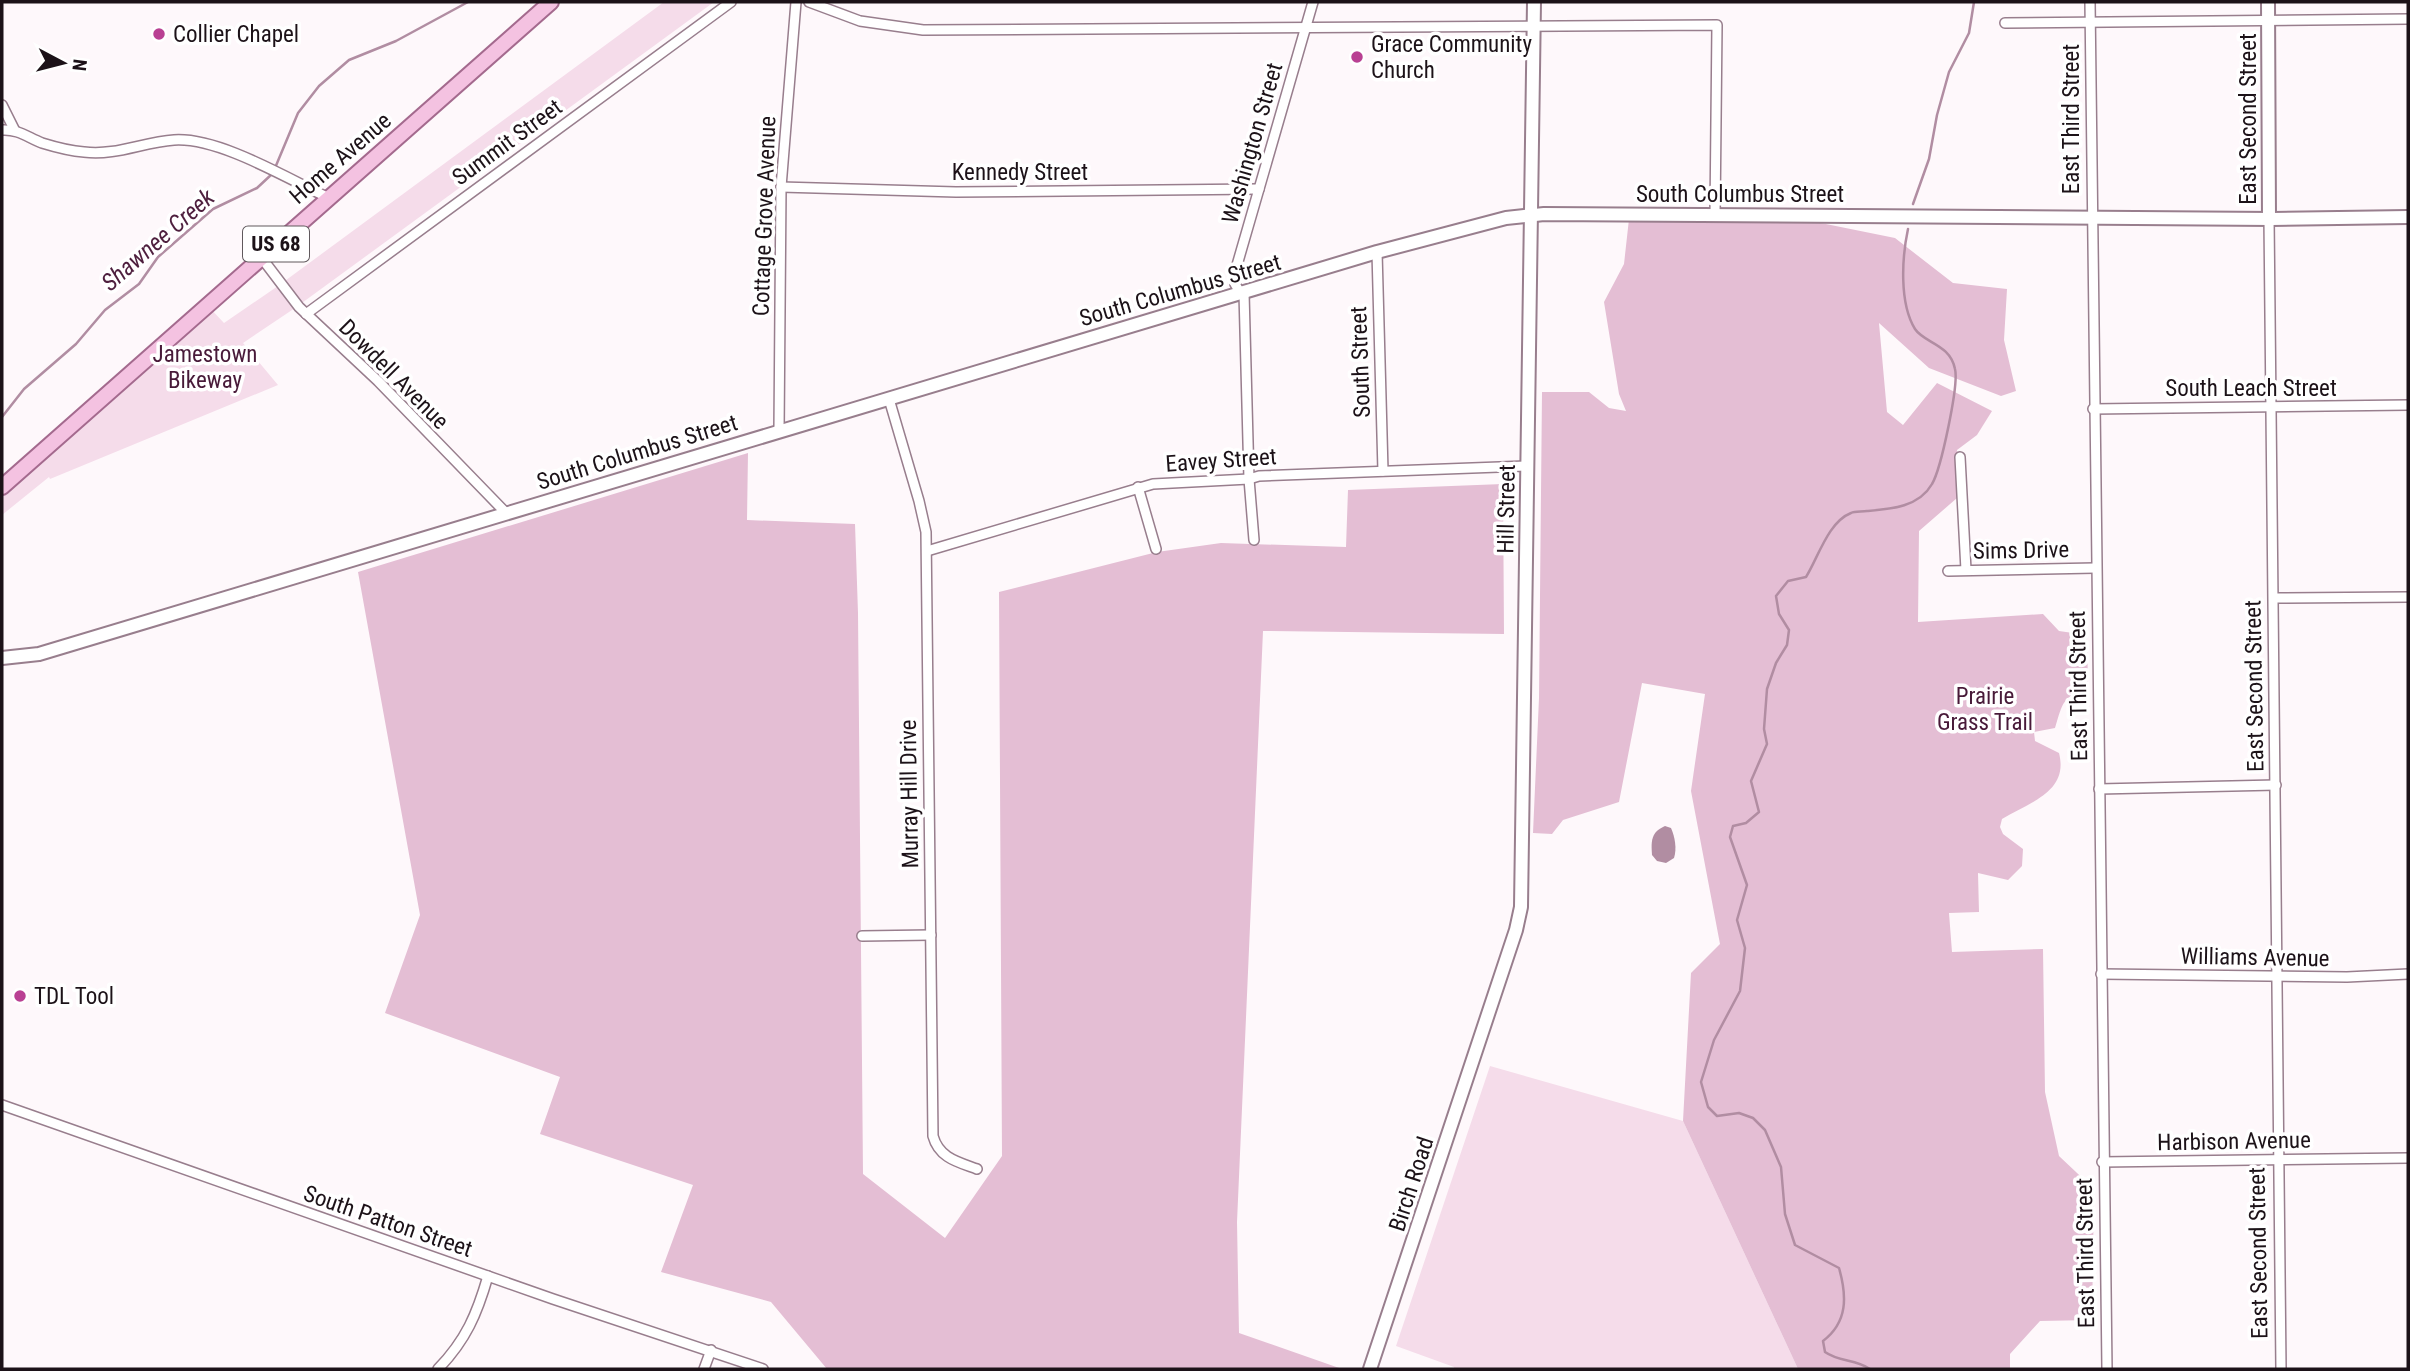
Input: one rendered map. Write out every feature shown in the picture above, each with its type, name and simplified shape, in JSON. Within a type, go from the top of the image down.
[{"type":"main road","name":"Home Avenue","points":[[2,487],[551,2]]},
{"type":"street","name":"Summit Street","points":[[306,313],[731,2]]},
{"type":"street","name":"Cottage Grove Avenue","points":[[779,431],[781,187],[796,2]]},
{"type":"street","points":[[809,2],[860,20],[923,30],[1717,25],[1715,215]]},
{"type":"street","name":"Washington Street","points":[[1254,540],[1242,294],[1235,284],[1235,272],[1313,2]]},
{"type":"street","name":"Hill Street","points":[[1489,1012],[1516,930],[1522,892],[1534,2]]},
{"type":"street","name":"East Third Street","points":[[2090,2],[2102,1162],[2107,1369]]},
{"type":"street","name":"East Second Street","points":[[2268,2],[2281,1369]]},
{"type":"street","points":[[2005,23],[2408,19]]},
{"type":"street","points":[[2,105],[14,129]]},
{"type":"street","points":[[2,130],[14,129],[40,142],[82,152],[113,153],[188,140],[221,147],[330,198]]},
{"type":"street","name":"Kennedy Street","points":[[781,187],[957,192],[1259,190]]},
{"type":"street","name":"South Columbus Street","points":[[2,658],[39,654],[1377,252],[1506,218],[1531,215],[2408,217]]},
{"type":"street","name":"South Street","points":[[1377,252],[1383,471]]},
{"type":"street","name":"Dowdell Avenue","points":[[261,257],[306,313],[378,382],[506,513]]},
{"type":"street","name":"Murray Hill Drive","points":[[889,399],[926,533],[933,1136],[937,1147],[946,1157],[977,1169]]},
{"type":"street","name":"South Leach Street","points":[[2093,408],[2408,405]]},
{"type":"street","points":[[1960,457],[1966,570]]},
{"type":"street","name":"Eavey Street","points":[[927,551],[1138,487],[1174,482],[1250,479],[1259,476],[1528,466]]},
{"type":"street","points":[[1138,487],[1156,550]]},
{"type":"street","name":"Sims Drive","points":[[1948,570],[2095,568]]},
{"type":"street","points":[[2274,598],[2408,597]]},
{"type":"street","points":[[2099,789],[2276,785]]},
{"type":"street","points":[[862,936],[931,934]]},
{"type":"street","name":"Williams Avenue","points":[[2101,974],[2347,977],[2408,974]]},
{"type":"street","name":"Birch Road","points":[[1370,1369],[1489,1012]]},
{"type":"street","name":"South Patton Street","points":[[2,1105],[488,1276],[763,1369]]},
{"type":"street","name":"Harbison Avenue","points":[[2102,1162],[2408,1158]]},
{"type":"street","points":[[438,1369],[454,1352],[472,1323],[488,1276]]},
{"type":"street","points":[[704,1369],[711,1350]]},
{"type":"green space","name":"Jamestown Bikeway","points":[[664,2],[714,2],[295,308],[243,343],[278,385],[50,479],[49,477],[2,515],[2,487],[207,305],[224,323]]},
{"type":"green space","name":"Prairie Grass Trail","points":[[1629,219],[1811,221],[1895,238],[1953,283],[2007,289],[2004,340],[2016,391],[2001,396],[1929,368],[1879,323],[1887,412],[1903,425],[1937,383],[1992,411],[1977,435],[1957,450],[1957,498],[1919,531],[1918,622],[2043,614],[2059,631],[2087,635],[2088,687],[2068,698],[2055,728],[2034,732],[2035,741],[2059,753],[2061,766],[2058,777],[2053,787],[2045,794],[2002,819],[2000,827],[2003,834],[2023,849],[2022,866],[2008,880],[1978,873],[1979,912],[1949,913],[1952,952],[2043,949],[2045,1092],[2059,1156],[2094,1189],[2092,1320],[2040,1321],[2010,1354],[2010,1369],[1798,1369],[1683,1121],[1691,973],[1720,944],[1691,791],[1705,694],[1642,683],[1619,802],[1563,820],[1552,834],[1533,833],[1539,698],[1542,392],[1589,392],[1609,408],[1626,411],[1619,394],[1604,302],[1624,264]]},
{"type":"green space","points":[[748,453],[747,520],[855,524],[863,1174],[945,1238],[1002,1156],[999,592],[1157,552],[1221,543],[1346,547],[1348,490],[1503,484],[1504,634],[1263,631],[1237,1222],[1239,1333],[1342,1369],[827,1369],[771,1302],[661,1272],[693,1185],[540,1134],[560,1077],[385,1013],[420,915],[358,572]]},
{"type":"green space","points":[[1490,1066],[1683,1121],[1798,1369],[1454,1369],[1396,1346]]},
{"type":"shaded area","points":[[1665,826],[1671,828],[1675,847],[1674,858],[1666,863],[1657,861],[1652,855],[1654,834]]},
{"type":"waterway","name":"Shawnee Creek","points":[[275,168],[298,113],[319,86],[349,60],[396,41],[468,2]]},
{"type":"waterway","points":[[1913,204],[1929,159],[1949,72],[1969,33],[1974,2]]},
{"type":"waterway","name":"Shawnee Creek","points":[[2,417],[24,389],[76,344],[105,310],[139,284],[158,257],[213,209],[257,188],[272,174]]},
{"type":"waterway","points":[[1870,1369],[1825,1352],[1823,1341],[1837,1326],[1843,1308],[1839,1268],[1795,1245],[1785,1214],[1781,1167],[1765,1130],[1753,1118],[1739,1113],[1717,1116],[1708,1107],[1701,1082],[1714,1040],[1740,991],[1745,948],[1737,920],[1747,885],[1730,837],[1733,826],[1746,823],[1759,812],[1751,781],[1767,744],[1764,729],[1767,689],[1776,663],[1787,645],[1789,630],[1779,614],[1776,596],[1788,581],[1806,577],[1824,541],[1843,518],[1854,512],[1904,505],[1920,498],[1932,484],[1944,445],[1952,408],[1955,369],[1948,354],[1919,334],[1910,318],[1903,280],[1908,229]]},
{"type":"place","name":"Collier Chapel","points":[[159,34]]},
{"type":"place","name":"Grace Community Church","points":[[1357,57]]},
{"type":"place","name":"TDL Tool","points":[[20,996]]}]
